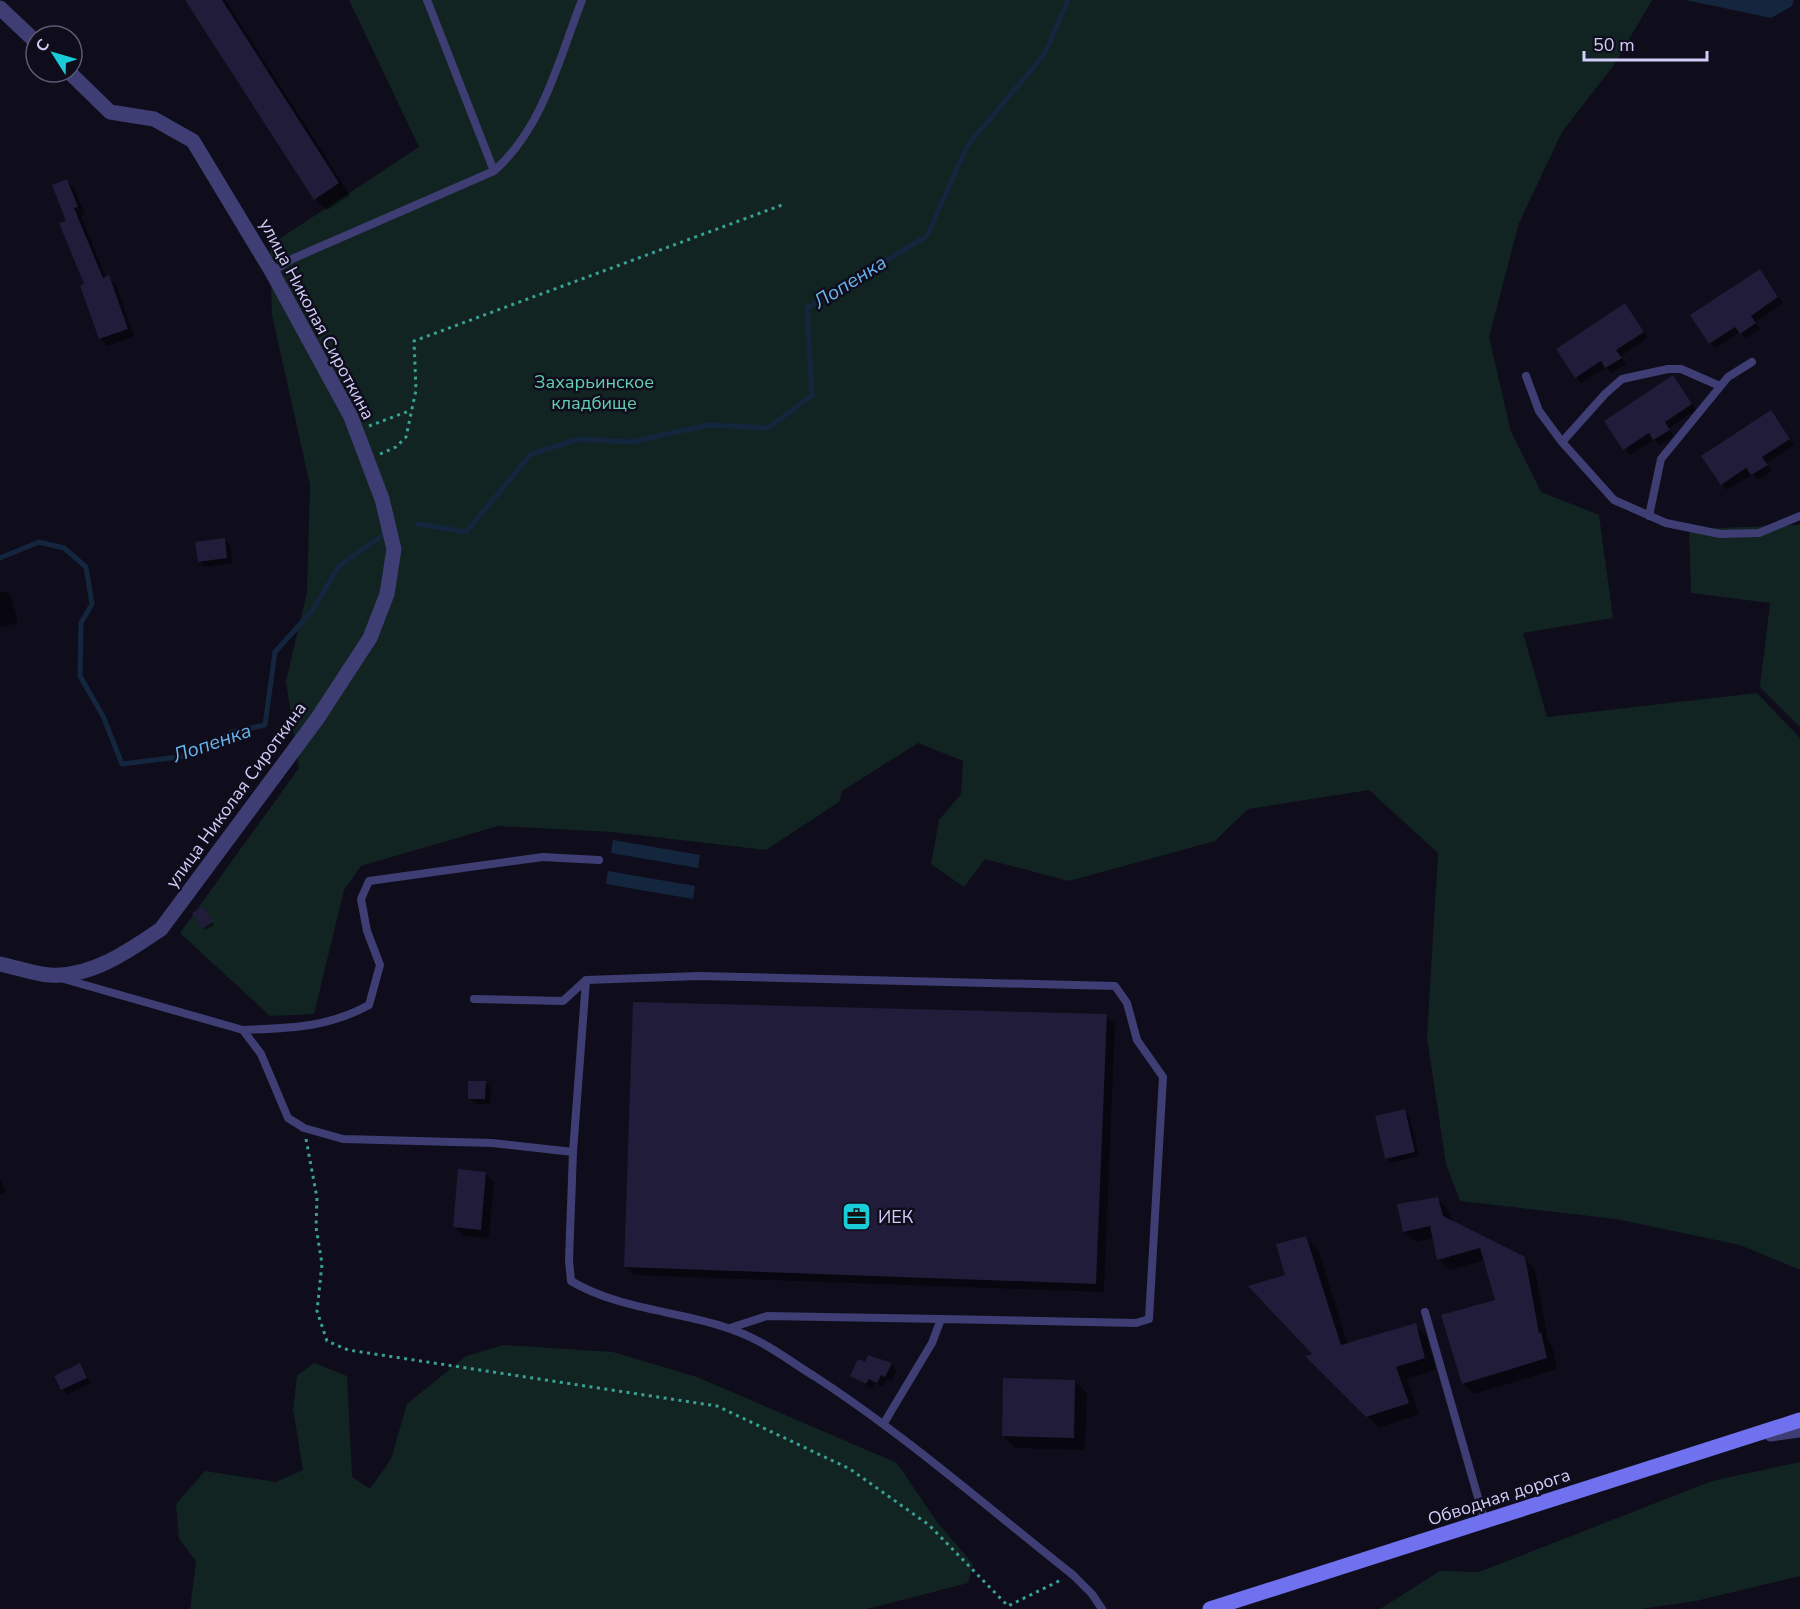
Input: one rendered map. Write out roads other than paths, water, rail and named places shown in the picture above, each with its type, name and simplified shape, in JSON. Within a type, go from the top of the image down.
[{"type":"main road","name":"Обводная дорога","points":[[1210,1609],[1800,1420]]},
{"type":"street","points":[[0,8],[24,31]]},
{"type":"street","name":"улица Николая Сироткина","points":[[0,964],[51,975],[86,970],[126,952],[161,929],[316,719],[370,638],[387,594],[394,549],[382,499],[356,431],[272,272],[193,141],[154,119],[110,112],[81,84]]},
{"type":"street","points":[[1750,1436],[1800,1430]]},
{"type":"lane","points":[[427,0],[494,171]]},
{"type":"lane","points":[[272,272],[292,259],[494,171],[521,144],[534,122],[582,0]]},
{"type":"lane","points":[[1649,516],[1661,459],[1728,376],[1752,362]]},
{"type":"lane","points":[[1562,442],[1605,394],[1622,379],[1668,369],[1681,369],[1720,387]]},
{"type":"lane","points":[[1526,376],[1539,411],[1562,442],[1614,500],[1666,523],[1720,534],[1759,533],[1800,516]]},
{"type":"lane","points":[[51,975],[243,1030],[300,1028],[344,1018],[369,1005],[380,965],[367,931],[362,899],[369,880],[543,857],[599,860]]},
{"type":"lane","points":[[474,999],[563,1000],[586,980],[700,976],[1115,986],[1127,1003],[1137,1040],[1163,1077],[1149,1319],[1136,1323],[767,1316],[730,1328]]},
{"type":"lane","points":[[586,980],[573,1152],[568,1260],[571,1281],[584,1289],[619,1300],[730,1328],[761,1342],[884,1423],[1073,1575],[1102,1609]]},
{"type":"lane","points":[[243,1030],[261,1054],[288,1118],[304,1128],[343,1139],[492,1143],[573,1152]]},
{"type":"lane","points":[[1425,1312],[1485,1522]]},
{"type":"lane","points":[[884,1423],[932,1343],[941,1319]]},
{"type":"water","points":[[1686,0],[1794,0],[1792,6],[1771,18]]},
{"type":"water","points":[[613,840],[700,855],[698,868],[611,853]]},
{"type":"water","points":[[608,871],[695,886],[693,899],[606,884]]},
{"type":"waterway","name":"Лопенка","points":[[418,524],[466,532],[531,454],[579,439],[631,442],[708,425],[768,428],[812,395],[807,308],[927,236],[967,146],[1044,55],[1068,0]]},
{"type":"waterway","name":"Лопенка","points":[[0,558],[39,542],[64,548],[86,567],[92,604],[81,623],[80,676],[103,716],[122,764],[186,756],[232,732],[265,725],[275,652],[312,611],[339,566],[383,535]]},
{"type":"place","name":"ИЕК","points":[[857,1217]]},
{"type":"park label","name":"Захарьинское кладбище","points":[[594,392]]}]
